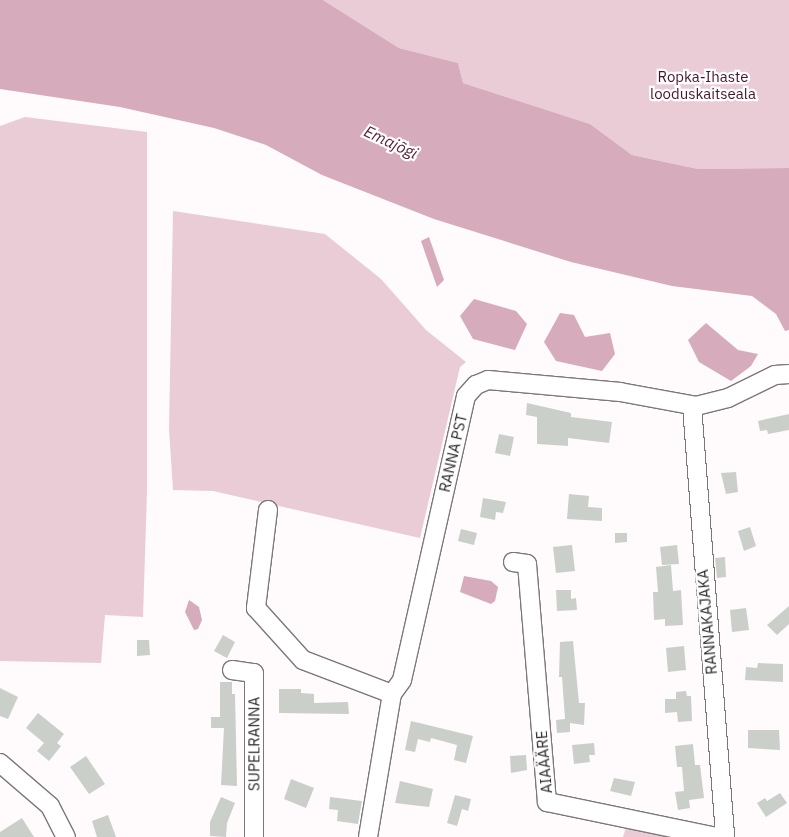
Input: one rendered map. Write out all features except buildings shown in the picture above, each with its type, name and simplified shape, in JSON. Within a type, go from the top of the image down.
[{"type":"street","name":"RANNA PST","points":[[368,837],[392,694],[402,680],[466,396],[476,385],[488,380],[554,385],[620,392],[692,406],[728,398],[775,376],[789,374]]},
{"type":"street","name":"RANNAKAJAKA","points":[[692,406],[725,837]]},
{"type":"street","points":[[268,510],[256,608],[303,660],[392,694]]},
{"type":"street","name":"AIAÄÄRE","points":[[513,562],[527,564],[547,802],[716,837]]},
{"type":"street","name":"SUPELRANNA","points":[[232,670],[254,673],[254,837]]},
{"type":"street","points":[[0,763],[50,806],[66,837]]},
{"type":"green space","name":"Ropka-Ihaste looduskaitseala","points":[[323,0],[789,0],[789,168],[698,169],[632,155],[590,124],[463,83],[458,63],[399,48]]},
{"type":"green space","points":[[25,117],[147,132],[147,491],[143,617],[105,615],[101,663],[0,661],[0,126]]},
{"type":"green space","points":[[173,211],[325,234],[381,279],[426,330],[466,362],[460,367],[420,538],[213,491],[173,490],[169,429]]},
{"type":"green space","points":[[628,821],[711,837],[623,837]]},
{"type":"water","name":"Emajõgi","points":[[0,0],[323,0],[399,48],[458,63],[463,83],[590,124],[632,155],[698,169],[789,168],[789,330],[785,331],[776,314],[752,296],[672,286],[571,262],[434,219],[322,175],[266,145],[214,128],[120,107],[0,89]]},
{"type":"water","points":[[429,237],[444,280],[437,287],[421,241]]},
{"type":"water","points":[[474,299],[516,311],[527,324],[515,350],[473,339],[460,316]]},
{"type":"water","points":[[560,313],[574,315],[585,337],[610,333],[615,354],[602,371],[556,361],[544,342]]},
{"type":"water","points":[[706,323],[738,350],[758,354],[751,366],[731,381],[699,362],[688,340]]},
{"type":"water","points":[[464,576],[491,581],[498,587],[495,601],[491,604],[460,592]]},
{"type":"water","points":[[189,600],[199,607],[202,620],[198,629],[194,630],[185,612]]}]
